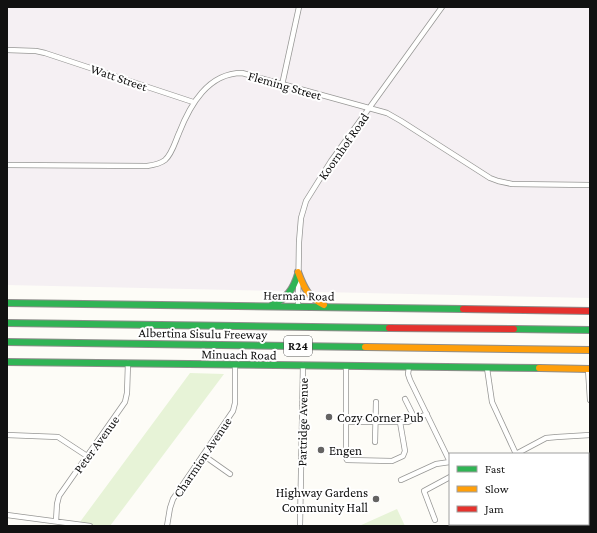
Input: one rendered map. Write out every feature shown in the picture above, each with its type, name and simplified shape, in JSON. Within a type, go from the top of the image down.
[{"type":"main road","points":[[269,306],[282,301],[288,296],[294,288],[298,273]]},
{"type":"main road","points":[[298,273],[309,295],[328,307]]},
{"type":"main road","name":"Herman Road","points":[[7,302],[590,311]]},
{"type":"main road","name":"Albertina Sisulu Freeway","points":[[7,324],[590,330]]},
{"type":"main road","name":"Albertina Sisulu Freeway","points":[[7,342],[590,350]]},
{"type":"main road","name":"Minuach Road","points":[[7,362],[589,369]]},
{"type":"street","points":[[282,85],[299,7]]},
{"type":"street","name":"Koornhof Road","points":[[298,306],[300,228],[306,201],[331,161],[442,7]]},
{"type":"street","name":"Watt Street","points":[[7,50],[36,51],[45,53],[193,102]]},
{"type":"street","name":"Fleming Street","points":[[7,165],[147,166],[157,164],[164,161],[171,152],[187,112],[193,102],[219,78],[228,74],[245,74],[387,113],[490,178],[498,181],[519,184],[590,185]]},
{"type":"street","name":"Peter Avenue","points":[[56,522],[58,499],[125,402],[127,393],[128,363]]},
{"type":"street","name":"Charmion Avenue","points":[[167,526],[173,499],[233,411],[235,403],[235,365]]},
{"type":"street","name":"Partridge Avenue","points":[[300,526],[303,365]]},
{"type":"street","points":[[346,366],[347,460],[392,461],[404,454],[405,450],[400,422]]},
{"type":"street","points":[[409,367],[409,376],[449,460]]},
{"type":"street","points":[[487,368],[492,402],[516,453]]},
{"type":"street","points":[[589,369],[590,400]]},
{"type":"street","points":[[405,399],[415,419]]},
{"type":"street","points":[[375,442],[376,402]]},
{"type":"street","points":[[346,422],[408,422],[427,414]]},
{"type":"street","points":[[7,435],[58,437],[87,456]]},
{"type":"street","points":[[518,453],[546,438],[557,436],[590,435]]},
{"type":"street","points":[[203,455],[230,474]]},
{"type":"street","points":[[401,480],[436,464],[449,462]]},
{"type":"street","points":[[436,520],[424,491],[449,478]]},
{"type":"street","points":[[7,515],[90,526]]},
{"type":"shaded area","points":[[7,7],[590,7],[590,298],[7,285]]},
{"type":"green space","points":[[190,373],[224,374],[110,526],[77,526]]},
{"type":"green space","points":[[397,509],[405,526],[359,526]]},
{"type":"traffic: fast","points":[[272,305],[289,293],[298,274]]},
{"type":"traffic: fast","points":[[7,303],[463,309]]},
{"type":"traffic: fast","points":[[7,323],[389,328]]},
{"type":"traffic: fast","points":[[514,329],[590,330]]},
{"type":"traffic: fast","points":[[7,342],[365,347]]},
{"type":"traffic: fast","points":[[7,362],[539,368]]},
{"type":"traffic: slow","points":[[298,272],[307,292],[314,299],[324,305]]},
{"type":"traffic: slow","points":[[365,347],[590,350]]},
{"type":"traffic: slow","points":[[539,368],[590,369]]},
{"type":"traffic: jam","points":[[463,309],[590,311]]},
{"type":"traffic: jam","points":[[389,328],[514,329]]},
{"type":"place","name":"Cozy Corner Pub","points":[[329,417]]},
{"type":"place","name":"Engen","points":[[321,450]]},
{"type":"place","name":"Highway Gardens Community Hall","points":[[376,499]]}]
